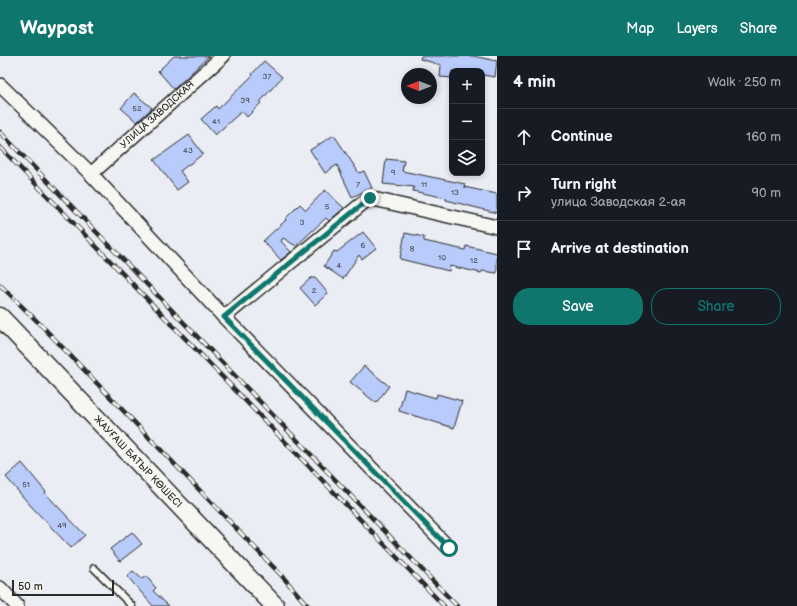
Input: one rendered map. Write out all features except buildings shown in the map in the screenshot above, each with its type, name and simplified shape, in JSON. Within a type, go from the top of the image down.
[{"type":"main road","name":"ЖАУҒАШ БАТЫР КӨШЕСІ","points":[[0,317],[275,606]]},
{"type":"street","name":"УЛИЦА ЗАВОДСКАЯ","points":[[91,174],[223,56]]},
{"type":"street","points":[[0,85],[91,174],[224,317],[449,548]]},
{"type":"street","points":[[224,317],[370,198],[497,227]]},
{"type":"street","points":[[2,595],[17,606]]},
{"type":"lane","points":[[94,568],[132,606]]},
{"type":"railway","points":[[0,132],[457,606]]},
{"type":"railway","points":[[0,147],[444,606]]},
{"type":"railway","points":[[0,285],[41,325],[282,576],[308,606]]},
{"type":"route","points":[[370,198],[224,317],[449,548]]}]
